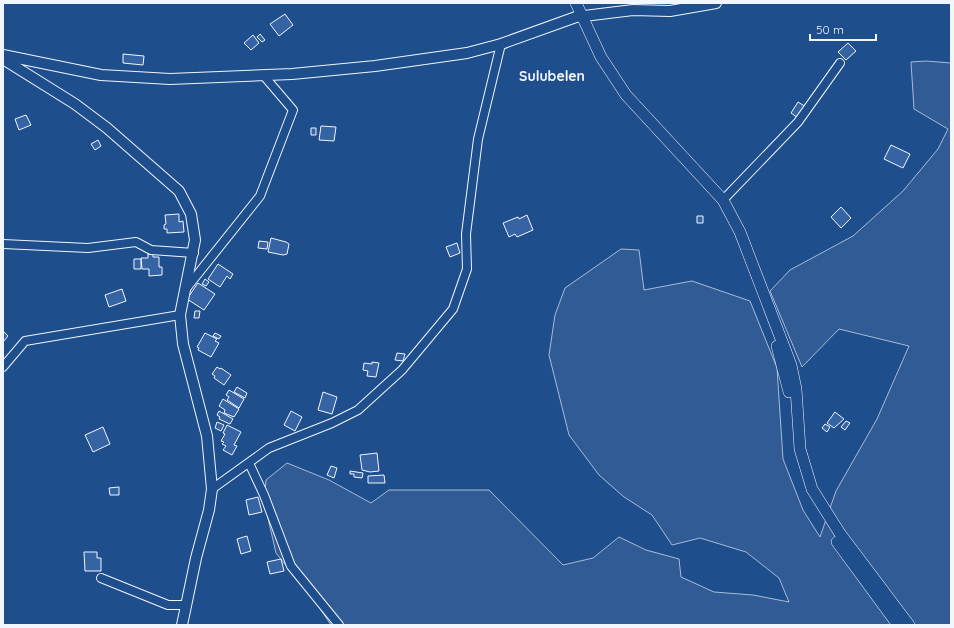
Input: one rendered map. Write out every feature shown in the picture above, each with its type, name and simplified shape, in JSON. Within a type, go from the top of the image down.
[{"type":"main road","points":[[569,3],[579,16],[601,57],[626,95],[723,200],[740,232],[788,384],[792,415],[794,451],[805,487],[830,533],[898,625]]},
{"type":"main road","points":[[576,3],[594,58],[609,83],[627,107],[693,176],[717,204],[736,240],[791,365],[796,389],[800,449],[812,489],[839,532],[910,625]]},
{"type":"street","points":[[3,55],[101,75],[170,79],[264,76],[382,65],[467,53],[501,44],[579,16],[633,10],[670,10],[716,3]]},
{"type":"street","points":[[212,489],[269,448],[332,423],[358,410],[402,370],[453,309],[467,269],[466,234],[478,139],[501,44]]},
{"type":"street","points":[[3,59],[75,104],[107,128],[179,191],[187,203],[193,223],[194,253],[180,315],[183,344],[206,436],[212,489],[209,510],[196,558],[182,625]]},
{"type":"street","points":[[723,200],[798,122],[840,63]]},
{"type":"street","points":[[185,290],[260,196],[293,110],[264,76]]},
{"type":"street","points":[[3,244],[88,248],[136,242],[151,250],[194,253]]},
{"type":"street","points":[[3,367],[25,341],[180,315]]},
{"type":"street","points":[[249,463],[264,495],[291,566],[339,625]]},
{"type":"street","points":[[101,578],[168,605],[187,605]]},
{"type":"shaded area","points":[[926,61],[951,63],[951,625],[331,625],[319,607],[276,553],[264,501],[266,480],[287,463],[329,480],[371,503],[389,490],[489,490],[563,565],[593,558],[619,537],[646,550],[679,559],[681,577],[714,592],[753,595],[789,602],[779,578],[746,552],[700,538],[672,545],[652,515],[624,497],[599,475],[569,435],[549,355],[555,315],[565,288],[621,249],[639,250],[644,290],[692,281],[750,301],[777,368],[783,459],[803,510],[820,537],[836,491],[877,419],[909,346],[839,329],[802,367],[770,291],[790,270],[853,236],[903,191],[938,149],[948,129],[914,109],[911,62]]},
{"type":"building","points":[[285,14],[293,25],[279,36],[270,24]]},
{"type":"building","points":[[260,34],[265,40],[262,42],[257,37]]},
{"type":"building","points":[[253,35],[259,43],[251,50],[244,43]]},
{"type":"building","points":[[848,43],[856,51],[846,60],[838,52]]},
{"type":"building","points":[[123,54],[144,56],[143,65],[123,63]]},
{"type":"building","points":[[798,102],[806,107],[798,118],[791,113]]},
{"type":"building","points":[[26,115],[31,125],[19,130],[15,119]]},
{"type":"building","points":[[321,126],[336,127],[334,141],[319,140]]},
{"type":"building","points":[[311,128],[316,128],[316,135],[311,135]]},
{"type":"building","points":[[98,140],[101,146],[95,150],[91,144]]},
{"type":"building","points":[[891,145],[910,154],[903,168],[884,159]]},
{"type":"building","points":[[841,207],[851,218],[841,228],[831,217]]},
{"type":"building","points":[[179,214],[179,222],[183,221],[184,232],[167,233],[167,229],[164,229],[164,225],[166,224],[165,215]]},
{"type":"building","points":[[527,215],[533,230],[517,237],[515,234],[509,237],[503,223],[518,217],[519,219]]},
{"type":"building","points":[[697,216],[703,216],[703,223],[697,223]]},
{"type":"building","points":[[271,238],[289,244],[287,254],[283,255],[268,252]]},
{"type":"building","points":[[259,241],[268,242],[267,249],[258,248]]},
{"type":"building","points":[[457,243],[460,253],[450,257],[446,247]]},
{"type":"building","points":[[148,254],[153,254],[153,257],[159,257],[159,267],[162,267],[162,275],[149,276],[149,269],[142,269],[141,258],[148,258]]},
{"type":"building","points":[[134,259],[141,259],[141,269],[134,269]]},
{"type":"building","points":[[218,264],[233,274],[230,279],[227,276],[220,287],[208,279]]},
{"type":"building","points":[[205,279],[209,282],[206,286],[202,284]]},
{"type":"building","points":[[198,283],[215,294],[204,310],[187,299]]},
{"type":"building","points":[[122,289],[126,301],[109,307],[105,295]]},
{"type":"building","points":[[195,311],[200,311],[199,318],[194,318]]},
{"type":"building","points":[[3,331],[8,336],[3,342]]},
{"type":"building","points":[[205,333],[217,339],[215,341],[219,343],[211,357],[198,350],[199,348],[197,347]]},
{"type":"building","points":[[215,333],[221,336],[219,339],[213,336]]},
{"type":"building","points":[[397,353],[405,354],[403,361],[395,360]]},
{"type":"building","points":[[372,362],[379,363],[376,377],[367,376],[368,371],[363,370],[364,363],[372,364]]},
{"type":"building","points":[[217,367],[231,375],[224,385],[214,378],[215,376],[212,374]]},
{"type":"building","points":[[237,387],[247,393],[245,398],[234,392]]},
{"type":"building","points":[[229,390],[244,399],[239,408],[227,400],[229,397],[226,395]]},
{"type":"building","points":[[323,392],[337,397],[332,414],[318,410]]},
{"type":"building","points":[[223,399],[239,409],[234,417],[224,413],[225,410],[219,406]]},
{"type":"building","points":[[219,411],[233,419],[230,424],[219,419],[220,417],[217,415]]},
{"type":"building","points":[[291,411],[302,417],[295,431],[284,425]]},
{"type":"building","points":[[835,412],[844,419],[834,428],[827,423]]},
{"type":"building","points":[[846,421],[850,423],[845,430],[841,427]]},
{"type":"building","points":[[217,422],[224,425],[221,431],[215,428]]},
{"type":"building","points":[[825,424],[830,427],[827,432],[822,428]]},
{"type":"building","points":[[227,425],[241,432],[234,445],[237,446],[232,455],[223,450],[226,446],[222,444],[224,442],[221,441],[225,434],[223,433]]},
{"type":"building","points":[[103,427],[110,444],[93,452],[85,435]]},
{"type":"building","points":[[377,453],[379,471],[370,472],[362,470],[360,455]]},
{"type":"building","points":[[331,466],[337,468],[334,478],[327,475]]},
{"type":"building","points":[[350,471],[363,473],[362,478],[354,477],[354,474],[350,474]]},
{"type":"building","points":[[384,475],[385,483],[368,483],[368,476]]},
{"type":"building","points":[[119,487],[119,495],[110,495],[109,488]]},
{"type":"building","points":[[258,497],[262,512],[249,515],[246,500]]},
{"type":"building","points":[[247,536],[251,551],[241,554],[237,539]]},
{"type":"building","points":[[84,552],[97,552],[97,558],[101,558],[101,571],[85,571]]},
{"type":"building","points":[[281,559],[284,571],[270,574],[267,562]]},
{"type":"district","name":"Sulubelen","points":[[552,76]]}]
